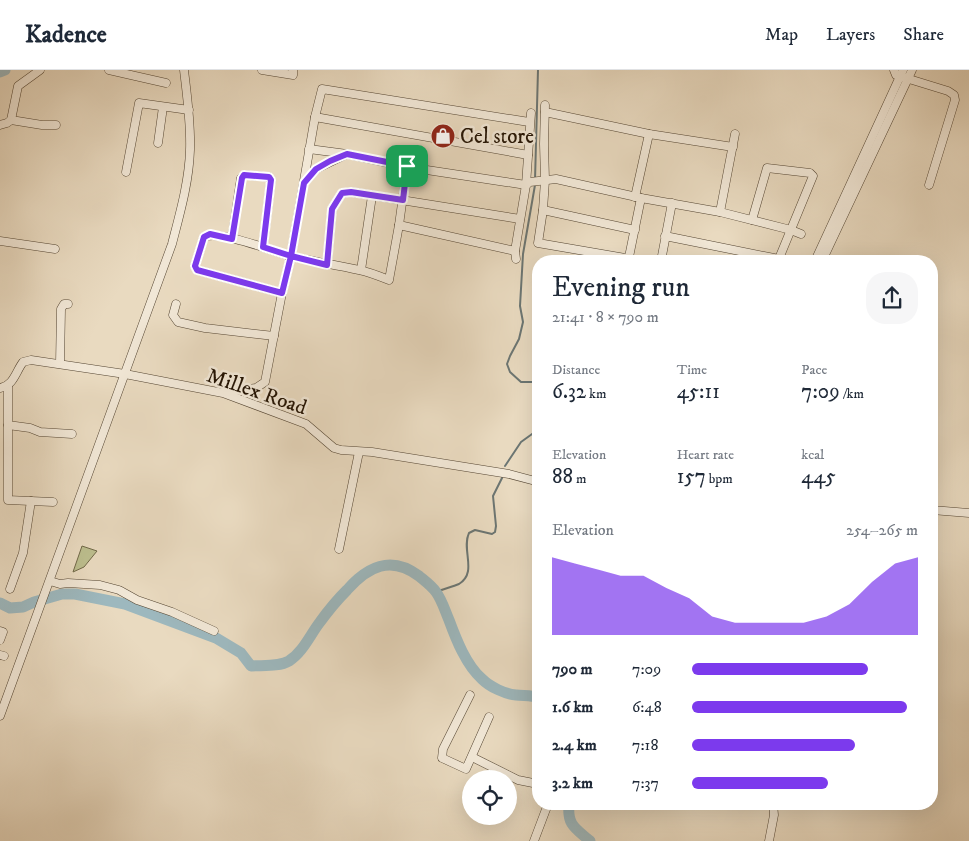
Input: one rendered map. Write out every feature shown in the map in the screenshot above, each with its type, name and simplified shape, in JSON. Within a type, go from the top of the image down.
[{"type":"street","points":[[11,120],[18,86],[40,70]]},
{"type":"street","points":[[108,70],[131,72],[166,83]]},
{"type":"street","points":[[0,716],[172,244],[183,200],[190,151],[189,110],[184,70]]},
{"type":"street","points":[[262,70],[293,75],[293,70]]},
{"type":"street","points":[[825,255],[912,70]]},
{"type":"street","points":[[818,255],[899,72],[908,80],[948,91],[954,95],[955,100],[929,185]]},
{"type":"street","points":[[223,393],[256,388],[265,382],[322,89],[529,122]]},
{"type":"street","points":[[126,172],[139,103],[189,110]]},
{"type":"street","points":[[158,143],[163,107]]},
{"type":"street","points":[[608,255],[538,242],[543,210],[545,108],[648,134],[733,147]]},
{"type":"street","points":[[399,224],[516,255],[520,219],[528,183],[529,122],[531,113]]},
{"type":"street","points":[[315,118],[528,155]]},
{"type":"street","points":[[0,125],[11,120],[42,125],[56,125]]},
{"type":"street","points":[[629,255],[635,230],[648,134]]},
{"type":"street","points":[[720,212],[735,134]]},
{"type":"street","points":[[309,149],[347,154],[407,166],[528,183],[556,179],[638,198],[720,212],[801,234]]},
{"type":"street","points":[[304,183],[316,169],[347,154]]},
{"type":"street","points":[[282,293],[197,270],[195,266],[204,237],[210,234],[232,239],[327,265],[361,270],[389,280],[407,166]]},
{"type":"street","points":[[752,220],[767,168],[810,173],[813,176],[780,255]]},
{"type":"street","points":[[232,239],[242,178],[244,175],[269,177],[271,180],[263,247]]},
{"type":"street","points":[[327,265],[332,209],[342,193],[351,192],[520,219]]},
{"type":"street","points":[[361,270],[372,196]]},
{"type":"street","points":[[663,255],[672,203]]},
{"type":"street","points":[[543,210],[635,230]]},
{"type":"street","points":[[666,236],[755,255]]},
{"type":"street","points":[[0,241],[55,249]]},
{"type":"street","points":[[60,364],[61,309],[64,304],[68,304]]},
{"type":"street","points":[[176,304],[173,315],[178,322],[205,328],[274,336]]},
{"type":"street","name":"Millex Road","points":[[4,387],[14,380],[24,362],[31,360],[125,374],[223,393],[306,424],[334,448],[341,450],[372,452],[504,473],[532,480]]},
{"type":"street","points":[[4,387],[8,425],[8,500],[53,502]]},
{"type":"street","points":[[8,425],[30,428],[40,432],[72,434]]},
{"type":"street","points":[[340,549],[359,452]]},
{"type":"street","points":[[10,589],[23,553],[31,501]]},
{"type":"street","points":[[938,510],[969,513]]},
{"type":"street","points":[[49,582],[100,585],[119,590],[137,600],[214,631]]},
{"type":"street","points":[[0,631],[3,632],[0,640]]},
{"type":"street","points":[[470,695],[442,755],[444,760],[465,769],[489,717]]},
{"type":"street","points":[[472,757],[518,780],[532,783]]},
{"type":"street","points":[[534,841],[546,810]]},
{"type":"street","points":[[769,841],[774,810]]},
{"type":"green space","points":[[82,546],[97,551],[84,567],[73,572]]},
{"type":"waterway","points":[[0,72],[5,70]]},
{"type":"waterway","points":[[535,180],[538,70]]},
{"type":"waterway","points":[[532,382],[521,382],[510,372],[507,364],[519,339],[523,322],[520,306],[523,254],[535,185]]},
{"type":"waterway","points":[[505,466],[521,442],[532,434]]},
{"type":"waterway","points":[[436,592],[459,584],[465,579],[468,567],[467,540],[469,533],[475,530],[492,534],[495,532],[493,496],[502,478]]},
{"type":"waterway","points":[[0,603],[10,608],[23,607],[62,594],[75,594],[125,604],[216,638],[241,653],[251,666],[275,665],[289,661],[298,653],[333,606],[363,575],[380,566],[399,566],[419,576],[436,592],[462,651],[471,667],[485,682],[507,693],[532,696]]},
{"type":"waterway","points":[[569,810],[569,817],[573,826],[590,841]]},
{"type":"place","name":"Cel store","points":[[443,136]]},
{"type":"route","points":[[407,166],[347,154],[316,169],[304,183],[291,256],[263,247],[271,180],[269,177],[244,175],[232,239],[210,234],[204,237],[195,266],[197,270],[282,293],[291,256],[327,265],[332,209],[342,193],[351,192],[403,200],[407,166]]}]
